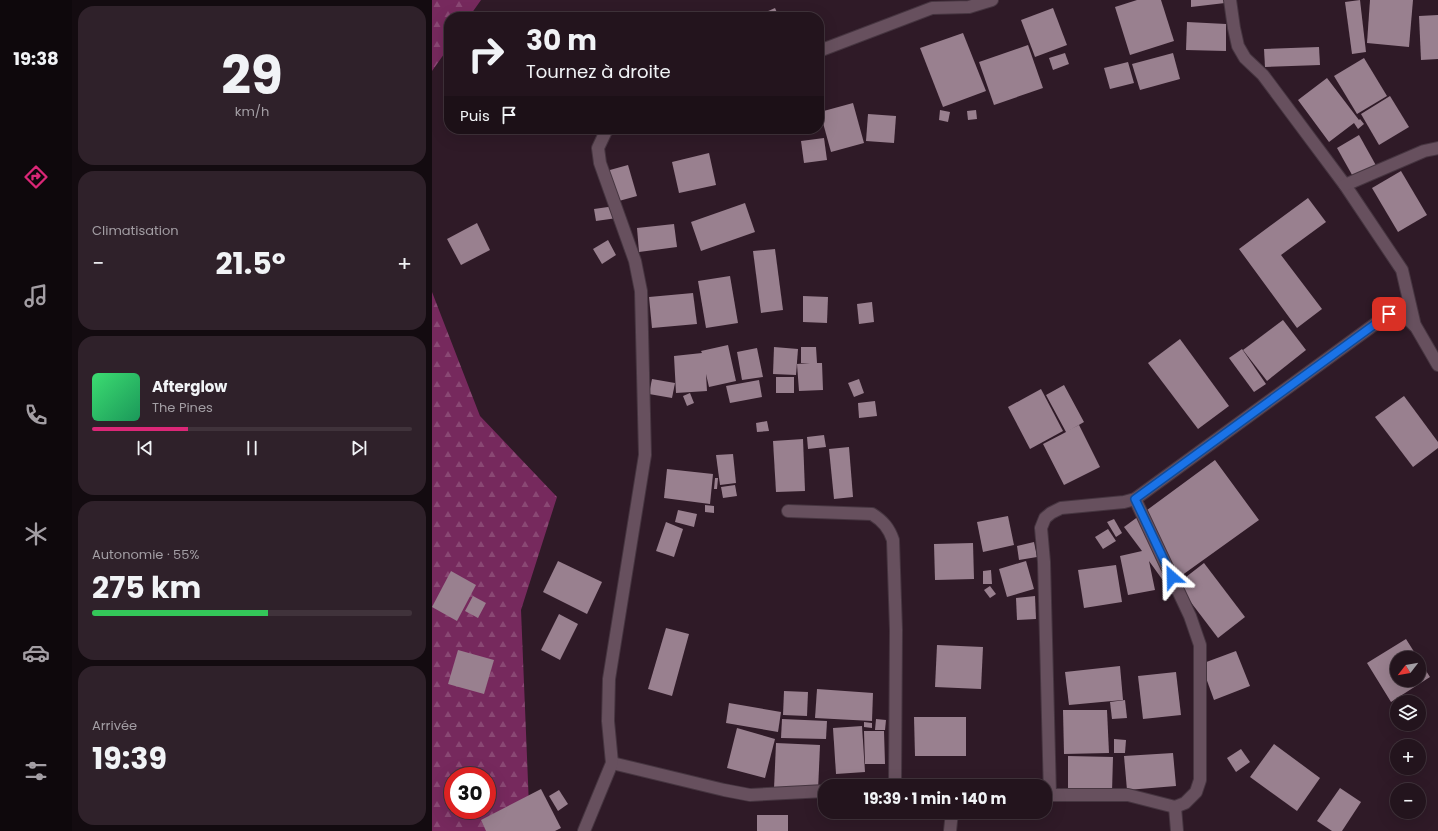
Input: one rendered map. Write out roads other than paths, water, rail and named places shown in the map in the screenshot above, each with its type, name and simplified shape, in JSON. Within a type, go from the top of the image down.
[{"type":"street","points":[[824,49],[932,8],[969,7],[992,0]]},
{"type":"street","points":[[1230,0],[1238,46],[1245,58],[1263,75],[1345,185],[1402,270],[1416,327]]},
{"type":"street","points":[[584,831],[612,762],[608,721],[609,679],[646,455],[641,291],[636,261],[600,163],[598,148],[605,134]]},
{"type":"street","points":[[1345,185],[1424,151],[1438,148]]},
{"type":"street","points":[[1048,779],[1044,562],[1041,528],[1045,518],[1051,512],[1062,508],[1124,502],[1135,499],[1397,308],[1416,327],[1438,364]]},
{"type":"street","points":[[1052,795],[1128,795],[1174,807],[1185,803],[1196,792],[1200,780],[1200,645],[1190,616],[1135,499]]},
{"type":"street","points":[[788,511],[872,514],[882,521],[889,529],[893,540],[896,630],[895,779]]},
{"type":"street","points":[[612,762],[750,795],[818,792]]},
{"type":"street","points":[[1174,807],[1177,831]]},
{"type":"street","points":[[950,831],[951,819]]}]
